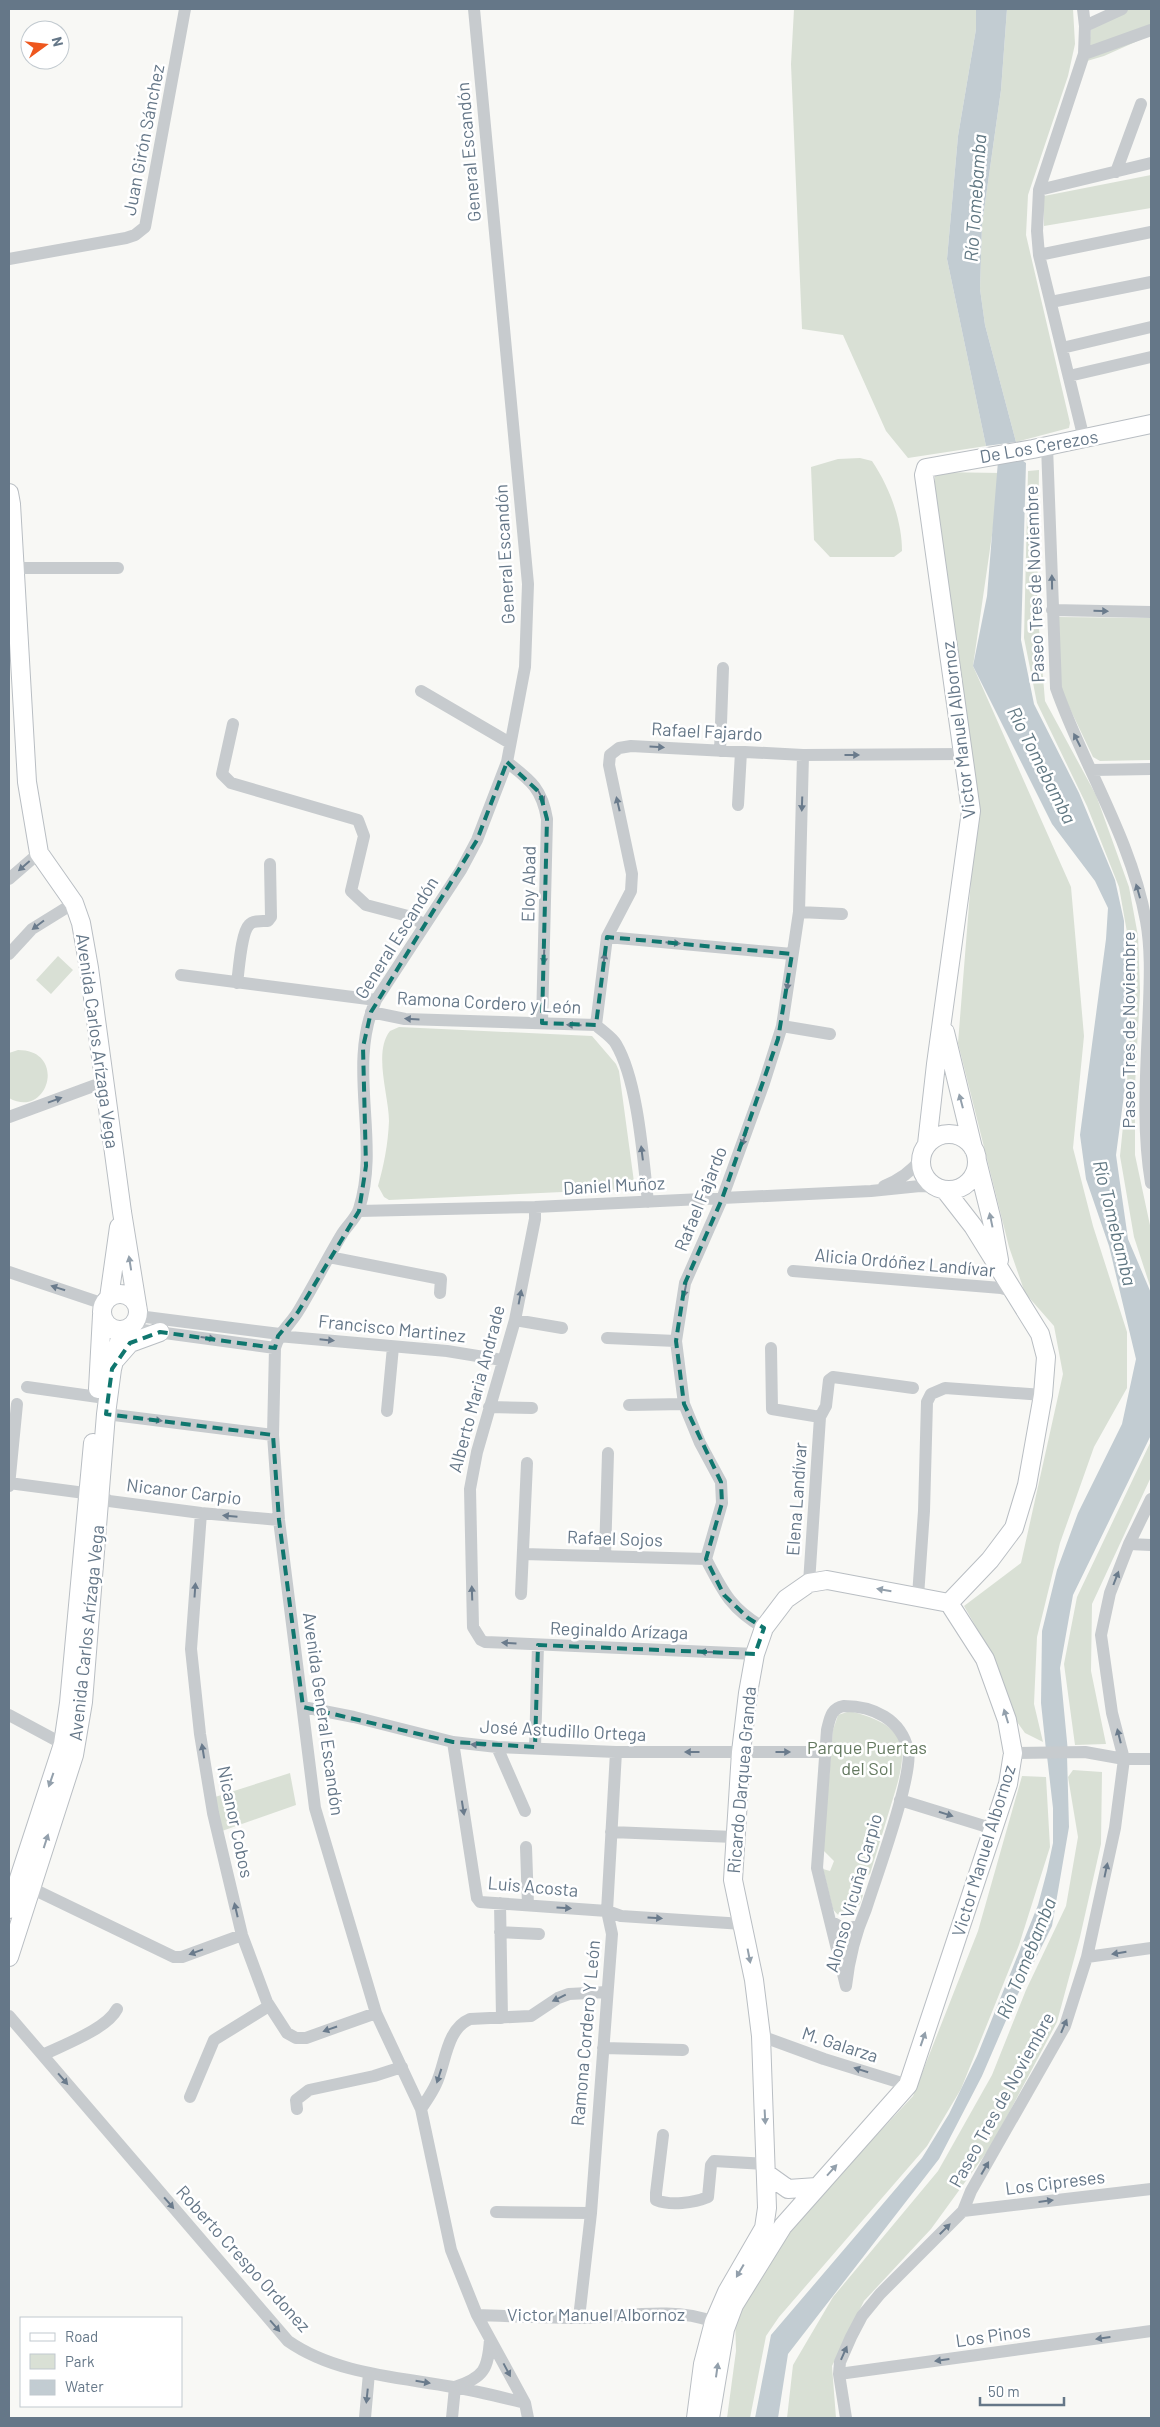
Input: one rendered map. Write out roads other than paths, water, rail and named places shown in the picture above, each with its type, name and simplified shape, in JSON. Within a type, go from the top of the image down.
[{"type":"street","name":"Juan Girón Sánchez","points":[[9,259],[135,236],[145,228],[186,9]]},
{"type":"street","name":"General Escandón","points":[[359,1211],[366,1166],[363,1047],[371,1012],[376,1000],[424,924],[461,870],[477,840],[507,762],[525,667],[528,584],[474,9]]},
{"type":"street","points":[[1083,9],[1085,26],[1084,54],[1038,190],[1037,231],[1039,255],[1084,439]]},
{"type":"street","points":[[1085,26],[1122,9]]},
{"type":"street","points":[[1084,54],[1151,30]]},
{"type":"street","points":[[1116,172],[1141,104]]},
{"type":"street","points":[[1038,190],[1151,163]]},
{"type":"street","points":[[1039,255],[1151,232]]},
{"type":"street","points":[[1051,302],[1151,282]]},
{"type":"street","points":[[1062,348],[1151,327]]},
{"type":"street","points":[[1068,376],[1151,357]]},
{"type":"street","name":"De Los Cerezos","points":[[926,468],[1040,448],[1151,424]]},
{"type":"street","name":"Paseo Tres de Noviembre","points":[[1040,448],[1056,688],[1067,719],[1092,770],[1132,871],[1146,921],[1150,966],[1145,1114],[1151,1183]]},
{"type":"street","name":"Victor Manuel Albornoz","points":[[710,2418],[718,2358],[725,2328],[731,2313],[783,2226],[908,2085],[994,1829],[1008,1784],[1013,1753],[1007,1720],[985,1659],[949,1603],[990,1560],[1014,1528],[1027,1485],[1043,1395],[1046,1357],[1045,1346],[1040,1334],[1000,1268],[941,1188],[925,1176],[924,1152],[971,811],[924,476],[926,468]]},
{"type":"street","name":"Avenida Carlos Arízaga Vega","points":[[9,493],[16,568],[16,755],[39,853],[74,903],[81,923],[90,968],[122,1212],[132,1322],[112,1369],[93,1494],[63,1744],[9,1909]]},
{"type":"street","points":[[16,568],[118,568]]},
{"type":"street","points":[[1052,610],[1151,612]]},
{"type":"street","points":[[720,751],[723,668]]},
{"type":"street","points":[[421,691],[510,743]]},
{"type":"street","points":[[233,724],[222,774],[231,783],[358,820],[364,836],[351,891],[366,905],[408,916],[424,924]]},
{"type":"street","name":"Rafael Fajardo","points":[[607,937],[631,891],[632,874],[609,765],[610,755],[619,748],[630,746],[804,755],[964,754]]},
{"type":"street","points":[[738,805],[741,752]]},
{"type":"street","name":"Rafael Fajardo","points":[[706,1560],[722,1503],[721,1482],[700,1442],[684,1404],[676,1341],[685,1283],[722,1199],[764,1083],[782,1026],[799,912],[804,755]]},
{"type":"street","name":"Eloy Abad","points":[[507,762],[532,782],[540,793],[548,819],[542,1023]]},
{"type":"street","points":[[1092,770],[1151,769]]},
{"type":"street","points":[[9,879],[39,853]]},
{"type":"street","points":[[238,982],[244,933],[249,925],[254,922],[268,921],[271,917],[270,864]]},
{"type":"street","points":[[9,954],[32,929],[74,903]]},
{"type":"street","points":[[799,912],[842,914]]},
{"type":"street","points":[[596,1025],[607,937],[792,954]]},
{"type":"street","name":"Ramona Cordero y León","points":[[180,975],[376,1000]]},
{"type":"street","name":"Ramona Cordero y León","points":[[371,1012],[405,1019],[596,1025],[615,1042],[625,1064],[637,1114],[648,1202]]},
{"type":"street","name":"Victor Manuel Albornoz","points":[[943,1021],[992,1221],[1000,1268]]},
{"type":"street","points":[[782,1026],[830,1034]]},
{"type":"street","points":[[9,1117],[104,1082]]},
{"type":"street","points":[[924,1152],[941,1135],[950,1134],[967,1141],[975,1154],[976,1169],[968,1182],[954,1190],[941,1188]]},
{"type":"street","name":"Daniel Muñoz","points":[[871,1191],[897,1181],[912,1170],[924,1152]]},
{"type":"street","name":"Daniel Muñoz","points":[[359,1211],[535,1207],[871,1191],[920,1186],[941,1188]]},
{"type":"street","name":"Alberto Maria Andrade","points":[[481,1640],[473,1628],[470,1489],[476,1452],[515,1320],[535,1219],[535,1207]]},
{"type":"street","points":[[278,1339],[298,1312],[329,1257],[359,1211]]},
{"type":"street","name":"Avenida Carlos Arízaga Vega","points":[[9,1957],[75,1746],[83,1702],[98,1397],[105,1306],[122,1212]]},
{"type":"street","points":[[329,1257],[441,1279],[440,1293]]},
{"type":"street","points":[[9,1272],[105,1306]]},
{"type":"street","name":"Alicia Ordóñez Landívar","points":[[793,1272],[1001,1288],[1015,1292]]},
{"type":"street","points":[[105,1306],[117,1294],[126,1295],[133,1300],[132,1322]]},
{"type":"street","points":[[105,1306],[109,1327],[132,1322],[278,1339]]},
{"type":"street","points":[[515,1320],[562,1328]]},
{"type":"street","points":[[132,1322],[160,1332],[278,1339]]},
{"type":"street","points":[[112,1369],[120,1353],[130,1343],[160,1332]]},
{"type":"street","points":[[607,1338],[676,1341]]},
{"type":"street","name":"Francisco Martinez","points":[[278,1339],[447,1351],[502,1360]]},
{"type":"street","name":"Avenida General Escandón","points":[[278,1339],[273,1435],[279,1520],[315,1808],[376,2013],[421,2108],[451,2250],[477,2315],[490,2338]]},
{"type":"street","points":[[386,1411],[393,1347]]},
{"type":"street","points":[[771,1348],[772,1409],[820,1417]]},
{"type":"street","name":"Elena Landívar","points":[[809,1583],[820,1417],[826,1406],[829,1380],[833,1377],[913,1388]]},
{"type":"street","points":[[27,1387],[98,1397]]},
{"type":"street","points":[[918,1596],[924,1511],[927,1402],[931,1394],[945,1388],[1043,1395]]},
{"type":"street","points":[[9,1484],[17,1404]]},
{"type":"street","points":[[630,1405],[684,1404]]},
{"type":"street","points":[[489,1406],[532,1408]]},
{"type":"street","points":[[106,1414],[273,1435]]},
{"type":"street","points":[[605,1556],[608,1453]]},
{"type":"street","points":[[521,1594],[527,1463]]},
{"type":"street","name":"Nicanor Carpio","points":[[9,1484],[93,1494],[109,1501],[200,1513],[279,1520]]},
{"type":"street","name":"Paseo Tres de Noviembre","points":[[846,2418],[839,2374],[840,2362],[862,2316],[880,2294],[962,2211],[1065,2026],[1087,1957],[1115,1828],[1124,1759],[1112,1713],[1101,1635],[1110,1593],[1129,1544],[1151,1500]]},
{"type":"street","name":"Nicanor Cobos","points":[[200,1513],[191,1648],[200,1734],[213,1813],[242,1935],[270,2006],[287,2034],[296,2038],[306,2038],[376,2013]]},
{"type":"street","points":[[1129,1544],[1151,1545]]},
{"type":"street","name":"Rafael Sojos","points":[[523,1554],[706,1560]]},
{"type":"street","points":[[706,1560],[724,1595],[748,1618],[764,1628]]},
{"type":"street","points":[[809,1583],[827,1580],[949,1603]]},
{"type":"street","name":"Ricardo Darquea Granda","points":[[714,2322],[727,2292],[764,2228],[767,2192],[761,2036],[754,1980],[733,1880],[734,1838],[748,1693],[756,1654],[764,1628],[786,1599],[809,1583]]},
{"type":"street","name":"Reginaldo Arízaga","points":[[481,1640],[538,1645],[756,1654]]},
{"type":"street","points":[[535,1747],[538,1645]]},
{"type":"street","name":"Alonso Vicuña Carpio","points":[[854,1706],[882,1714],[894,1723],[903,1735],[909,1751],[908,1767],[900,1800],[859,1926],[848,1964],[846,1986],[816,1868],[827,1730],[834,1710],[839,1707],[854,1706]]},
{"type":"street","name":"José Astudillo Ortega","points":[[303,1707],[354,1717],[453,1742],[497,1747],[535,1747],[616,1752],[825,1752]]},
{"type":"street","points":[[9,1715],[63,1744]]},
{"type":"street","name":"Luis Acosta","points":[[453,1742],[477,1898],[484,1903],[607,1911],[620,1916],[743,1924]]},
{"type":"street","points":[[497,1747],[525,1811]]},
{"type":"street","name":"Ramona Cordero Y León","points":[[579,2318],[591,2213],[612,1934],[607,1911],[616,1752]]},
{"type":"street","points":[[1013,1753],[1085,1752],[1124,1759],[1151,1758]]},
{"type":"street","points":[[900,1800],[994,1829]]},
{"type":"street","points":[[611,1832],[734,1838]]},
{"type":"street","points":[[526,1847],[528,1905]]},
{"type":"street","points":[[31,1888],[174,1957],[182,1958],[242,1935]]},
{"type":"street","points":[[500,1903],[502,2018]]},
{"type":"street","points":[[830,1921],[844,1929],[859,1926]]},
{"type":"street","points":[[500,1932],[539,1934]]},
{"type":"street","points":[[1087,1957],[1151,1948]]},
{"type":"street","points":[[421,2108],[436,2085],[449,2045],[462,2022],[470,2019],[532,2016],[558,1998],[569,1994],[607,1992]]},
{"type":"street","points":[[190,2097],[214,2040],[270,2006]]},
{"type":"street","points":[[42,2055],[100,2028],[112,2018],[117,2010]]},
{"type":"street","name":"Roberto Crespo Ordonez","points":[[9,2016],[288,2341],[301,2350],[321,2358],[369,2373],[455,2387],[525,2403]]},
{"type":"street","name":"M. Galarza","points":[[761,2036],[824,2059],[908,2085]]},
{"type":"street","points":[[603,2048],[683,2050]]},
{"type":"street","points":[[297,2109],[296,2100],[309,2090],[374,2076],[402,2067]]},
{"type":"street","points":[[663,2134],[656,2200],[662,2202],[699,2201],[708,2197],[711,2165],[714,2161],[766,2169],[788,2189],[817,2187]]},
{"type":"street","name":"Los Cipreses","points":[[962,2211],[1151,2189]]},
{"type":"street","points":[[767,2192],[773,2190],[782,2191],[794,2212]]},
{"type":"street","points":[[496,2212],[591,2213]]},
{"type":"street","name":"Victor Manuel Albornoz","points":[[477,2315],[579,2318],[680,2314],[698,2316],[714,2322]]},
{"type":"street","points":[[696,2418],[703,2364],[714,2322]]},
{"type":"street","name":"Los Pinos","points":[[839,2374],[1151,2331]]},
{"type":"street","points":[[452,2418],[455,2387],[480,2376],[488,2363],[490,2338]]},
{"type":"street","points":[[490,2338],[525,2403],[528,2418]]},
{"type":"street","points":[[365,2418],[369,2373]]},
{"type":"water","name":"Río Tomebamba","points":[[976,9],[1007,9],[1001,90],[982,225],[980,289],[985,325],[1016,442],[986,446],[947,259],[958,136],[976,29]]},
{"type":"water","name":"Río Tomebamba","points":[[1019,458],[1026,463],[1021,640],[1034,704],[1079,793],[1115,880],[1124,921],[1124,970],[1127,1016],[1125,1087],[1116,1155],[1128,1239],[1151,1293],[1151,1435],[1073,1595],[1060,1668],[1068,1752],[1046,1750],[1041,1703],[1042,1631],[1057,1570],[1078,1513],[1122,1424],[1136,1359],[1109,1246],[1086,1179],[1080,1135],[1106,939],[1108,908],[1095,881],[1052,824],[973,666],[987,596],[998,461]]},
{"type":"water","name":"Río Tomebamba","points":[[1067,1755],[1069,1827],[1052,1926],[1014,2002],[982,2076],[939,2159],[788,2354],[778,2418],[755,2418],[771,2335],[922,2158],[949,2114],[977,2056],[1038,1905],[1047,1871],[1053,1843],[1053,1808],[1047,1756]]},
{"type":"park label","name":"Parque Puertas del Sol","points":[[867,1758]]}]
